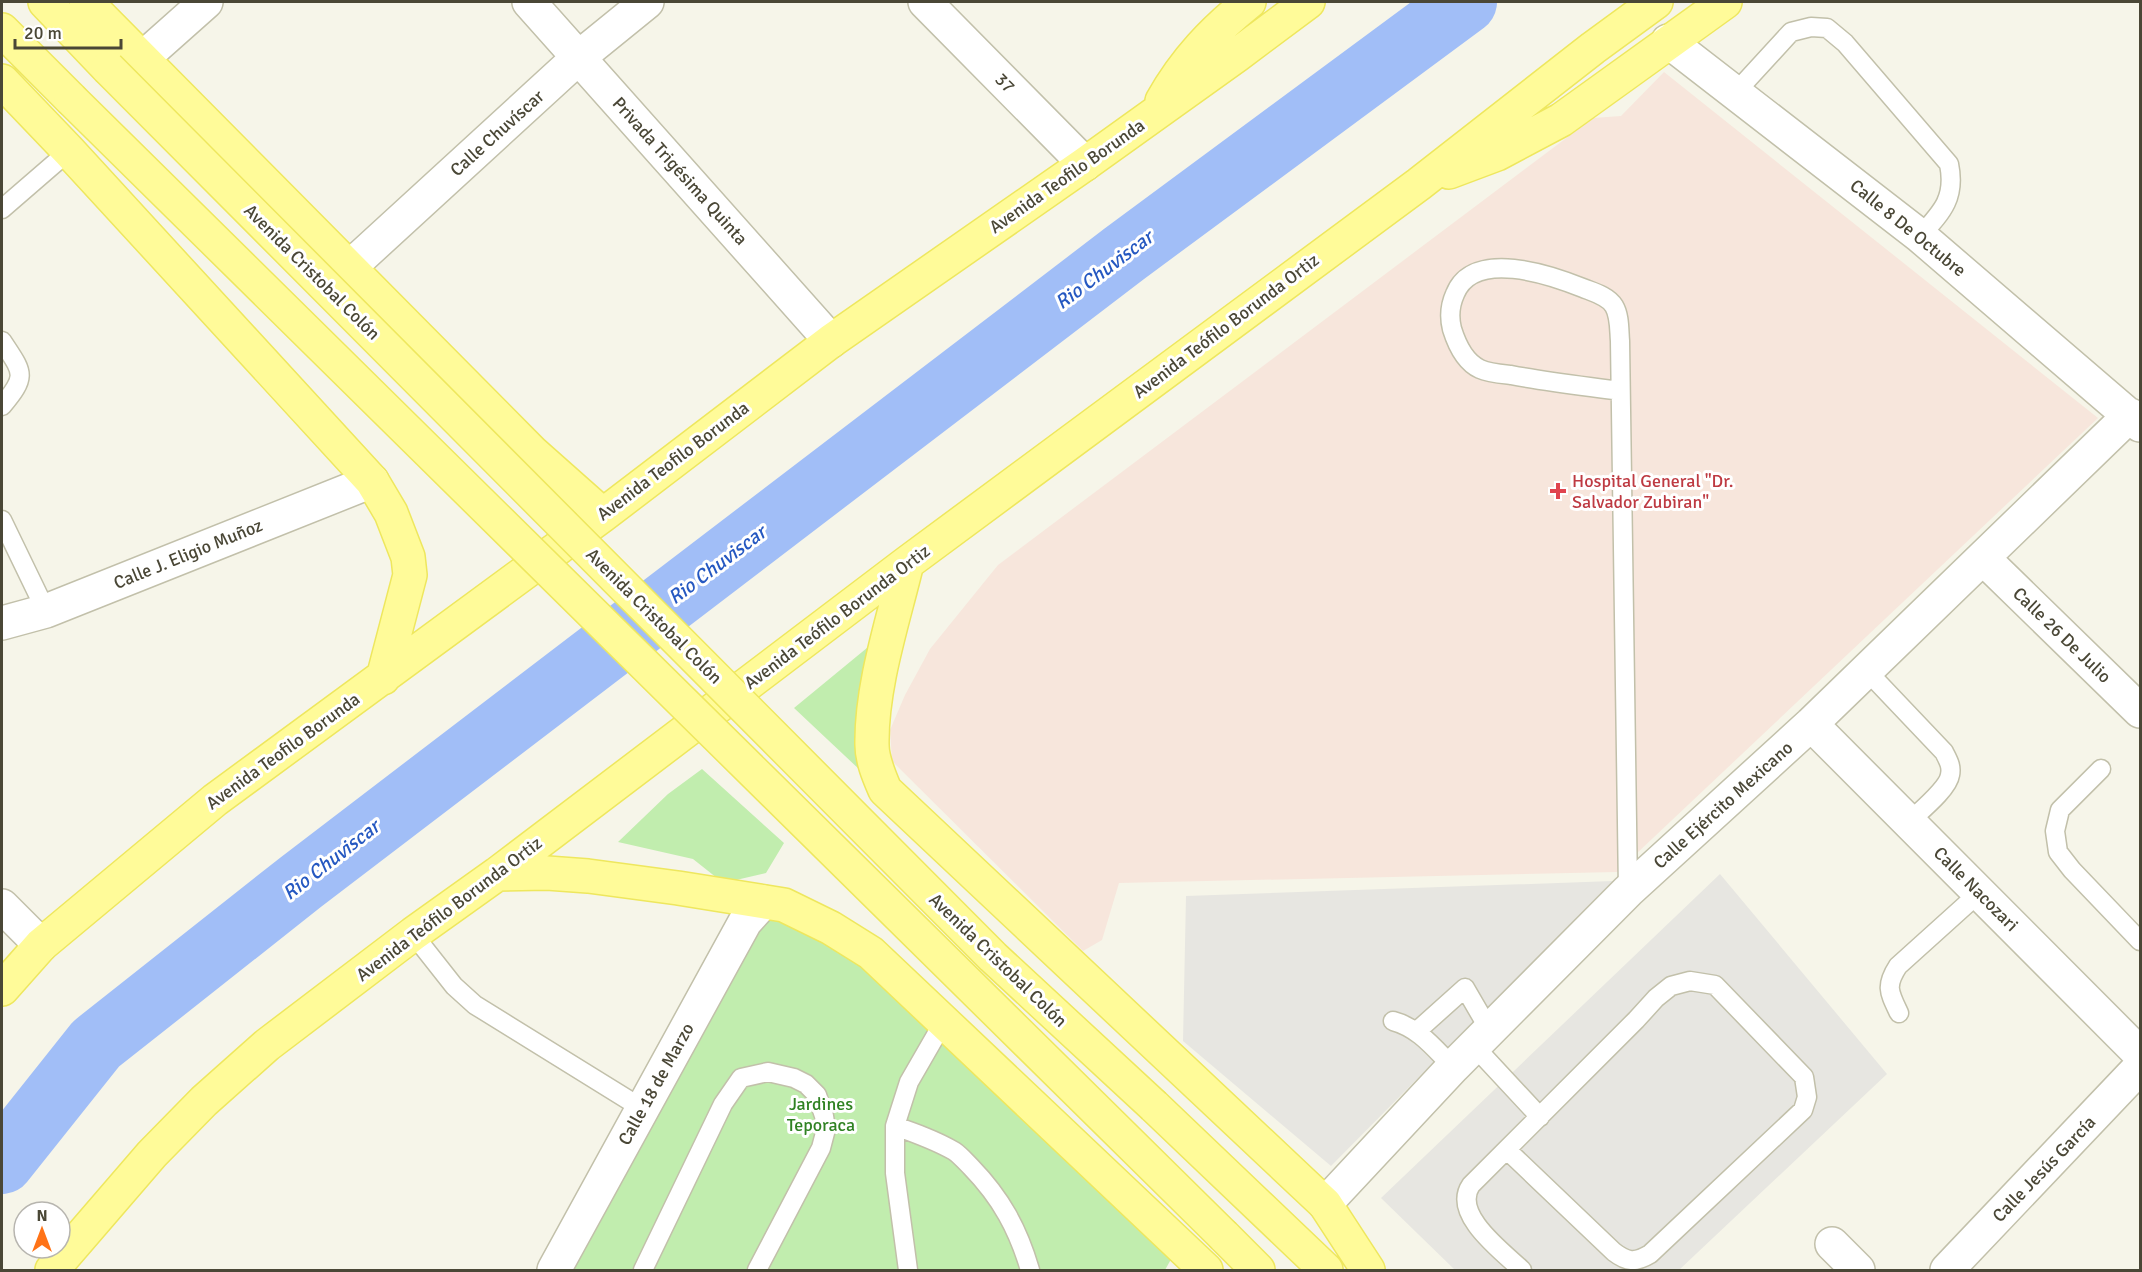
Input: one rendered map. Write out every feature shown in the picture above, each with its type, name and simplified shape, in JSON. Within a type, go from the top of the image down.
[{"type":"main road","name":"Avenida Cristobal Colón","points":[[45,2],[993,957],[1326,1270]]},
{"type":"main road","points":[[86,2],[532,452],[603,515]]},
{"type":"main road","points":[[1155,114],[1173,81],[1192,54],[1249,2]]},
{"type":"main road","name":"Avenida Teofilo Borunda","points":[[2,989],[41,945],[215,800],[603,515],[831,341],[1237,56],[1308,2]]},
{"type":"main road","name":"Avenida Teófilo Borunda Ortiz","points":[[58,1268],[152,1154],[204,1101],[267,1045],[907,563],[1419,184],[1593,48],[1656,2]]},
{"type":"main road","points":[[1419,184],[1497,154],[1561,120],[1725,2]]},
{"type":"main road","points":[[2,30],[1258,1270]]},
{"type":"main road","points":[[2,81],[372,481],[391,513],[408,557],[410,575],[383,678]]},
{"type":"main road","points":[[907,563],[878,683],[874,723],[872,747],[877,771],[885,790],[1325,1204],[1368,1270]]},
{"type":"main road","points":[[497,874],[547,873],[588,876],[784,905],[831,928],[871,953],[1195,1266]]},
{"type":"street","points":[[143,58],[206,2]]},
{"type":"street","name":"Privada Trigésima Quinta","points":[[529,2],[831,341]]},
{"type":"street","name":"Calle Chuvíscar","points":[[350,267],[578,58],[647,2]]},
{"type":"street","name":"37","points":[[925,2],[1085,164]]},
{"type":"street","name":"Calle 8 De Octubre","points":[[1668,41],[1920,236],[2135,420]]},
{"type":"street","name":"Calle Ejército Mexicano","points":[[1325,1204],[1472,1048],[1628,891],[1811,724],[1984,559],[2135,420]]},
{"type":"street","name":"Calle J. Eligio Muñoz","points":[[2,623],[46,611],[372,481]]},
{"type":"street","name":"Calle 26 De Julio","points":[[1984,559],[2140,711]]},
{"type":"street","name":"Calle Nacozari","points":[[1811,724],[2140,1054]]},
{"type":"street","name":"Calle 18 de Marzo","points":[[554,1270],[745,922],[763,902]]},
{"type":"street","points":[[2,906],[41,945]]},
{"type":"street","name":"Calle Jesús García","points":[[1947,1270],[2140,1067]]},
{"type":"street","points":[[1832,1244],[1858,1270]]},
{"type":"lane","points":[[1735,93],[1791,32],[1811,27],[1827,28],[1845,43],[1949,164],[1952,178],[1949,197],[1942,213],[1920,236]]},
{"type":"lane","points":[[2,209],[69,151]]},
{"type":"lane","points":[[1620,391],[1481,370],[1463,354],[1449,320],[1452,300],[1457,288],[1467,278],[1491,267],[1525,270],[1560,279],[1607,298],[1614,305],[1618,315],[1620,391],[1628,891]]},
{"type":"lane","points":[[2,341],[17,366],[20,376],[18,386],[2,406]]},
{"type":"lane","points":[[2,520],[46,611]]},
{"type":"lane","points":[[1867,671],[1944,752],[1950,764],[1950,777],[1938,793],[1909,822]]},
{"type":"lane","points":[[2101,769],[2060,810],[2055,831],[2058,852],[2072,870],[2140,941]]},
{"type":"lane","points":[[1899,1013],[1889,987],[1890,978],[1898,966],[1979,893]]},
{"type":"lane","points":[[413,934],[454,986],[475,1005],[643,1109]]},
{"type":"lane","points":[[1507,1150],[1614,1252],[1631,1262],[1640,1260],[1650,1254],[1803,1110],[1807,1097],[1804,1077],[1715,985],[1690,981],[1671,986],[1656,998],[1471,1185],[1466,1197],[1469,1215],[1473,1222],[1522,1270]]},
{"type":"lane","points":[[1417,1030],[1465,988],[1472,1048]]},
{"type":"lane","points":[[1393,1021],[1472,1048],[1540,1117]]},
{"type":"lane","points":[[908,1270],[895,1173],[895,1126],[909,1082],[943,1023]]},
{"type":"lane","points":[[643,1270],[723,1104],[741,1078],[768,1072],[794,1078],[806,1084],[817,1095],[826,1129],[821,1148],[757,1270]]},
{"type":"lane","points":[[895,1126],[927,1137],[957,1153],[987,1184],[1009,1215],[1030,1270]]},
{"type":"shaded area","name":"Hospital General \"Dr. Salvador Zubiran\"","points":[[1664,72],[2098,418],[1617,872],[1119,883],[1102,940],[1083,951],[892,761],[890,730],[905,695],[930,649],[998,565],[1593,118],[1621,116]]},
{"type":"shaded area","points":[[1720,874],[1887,1074],[1679,1270],[1455,1270],[1381,1198]]},
{"type":"shaded area","points":[[1613,881],[1331,1166],[1183,1041],[1186,896]]},
{"type":"green space","points":[[907,615],[861,771],[794,708]]},
{"type":"green space","points":[[702,769],[784,843],[766,873],[736,880],[717,878],[693,859],[618,842],[668,794]]},
{"type":"green space","name":"Jardines Teporaca","points":[[782,899],[876,947],[1174,1254],[1165,1270],[565,1270],[745,924]]},
{"type":"waterway","name":"Rio Chuviscar","points":[[2,1162],[96,1044],[301,882],[1124,254],[1465,2]]},
{"type":"place","name":"Hospital General \"Dr. Salvador Zubiran\"","points":[[1558,491]]}]
